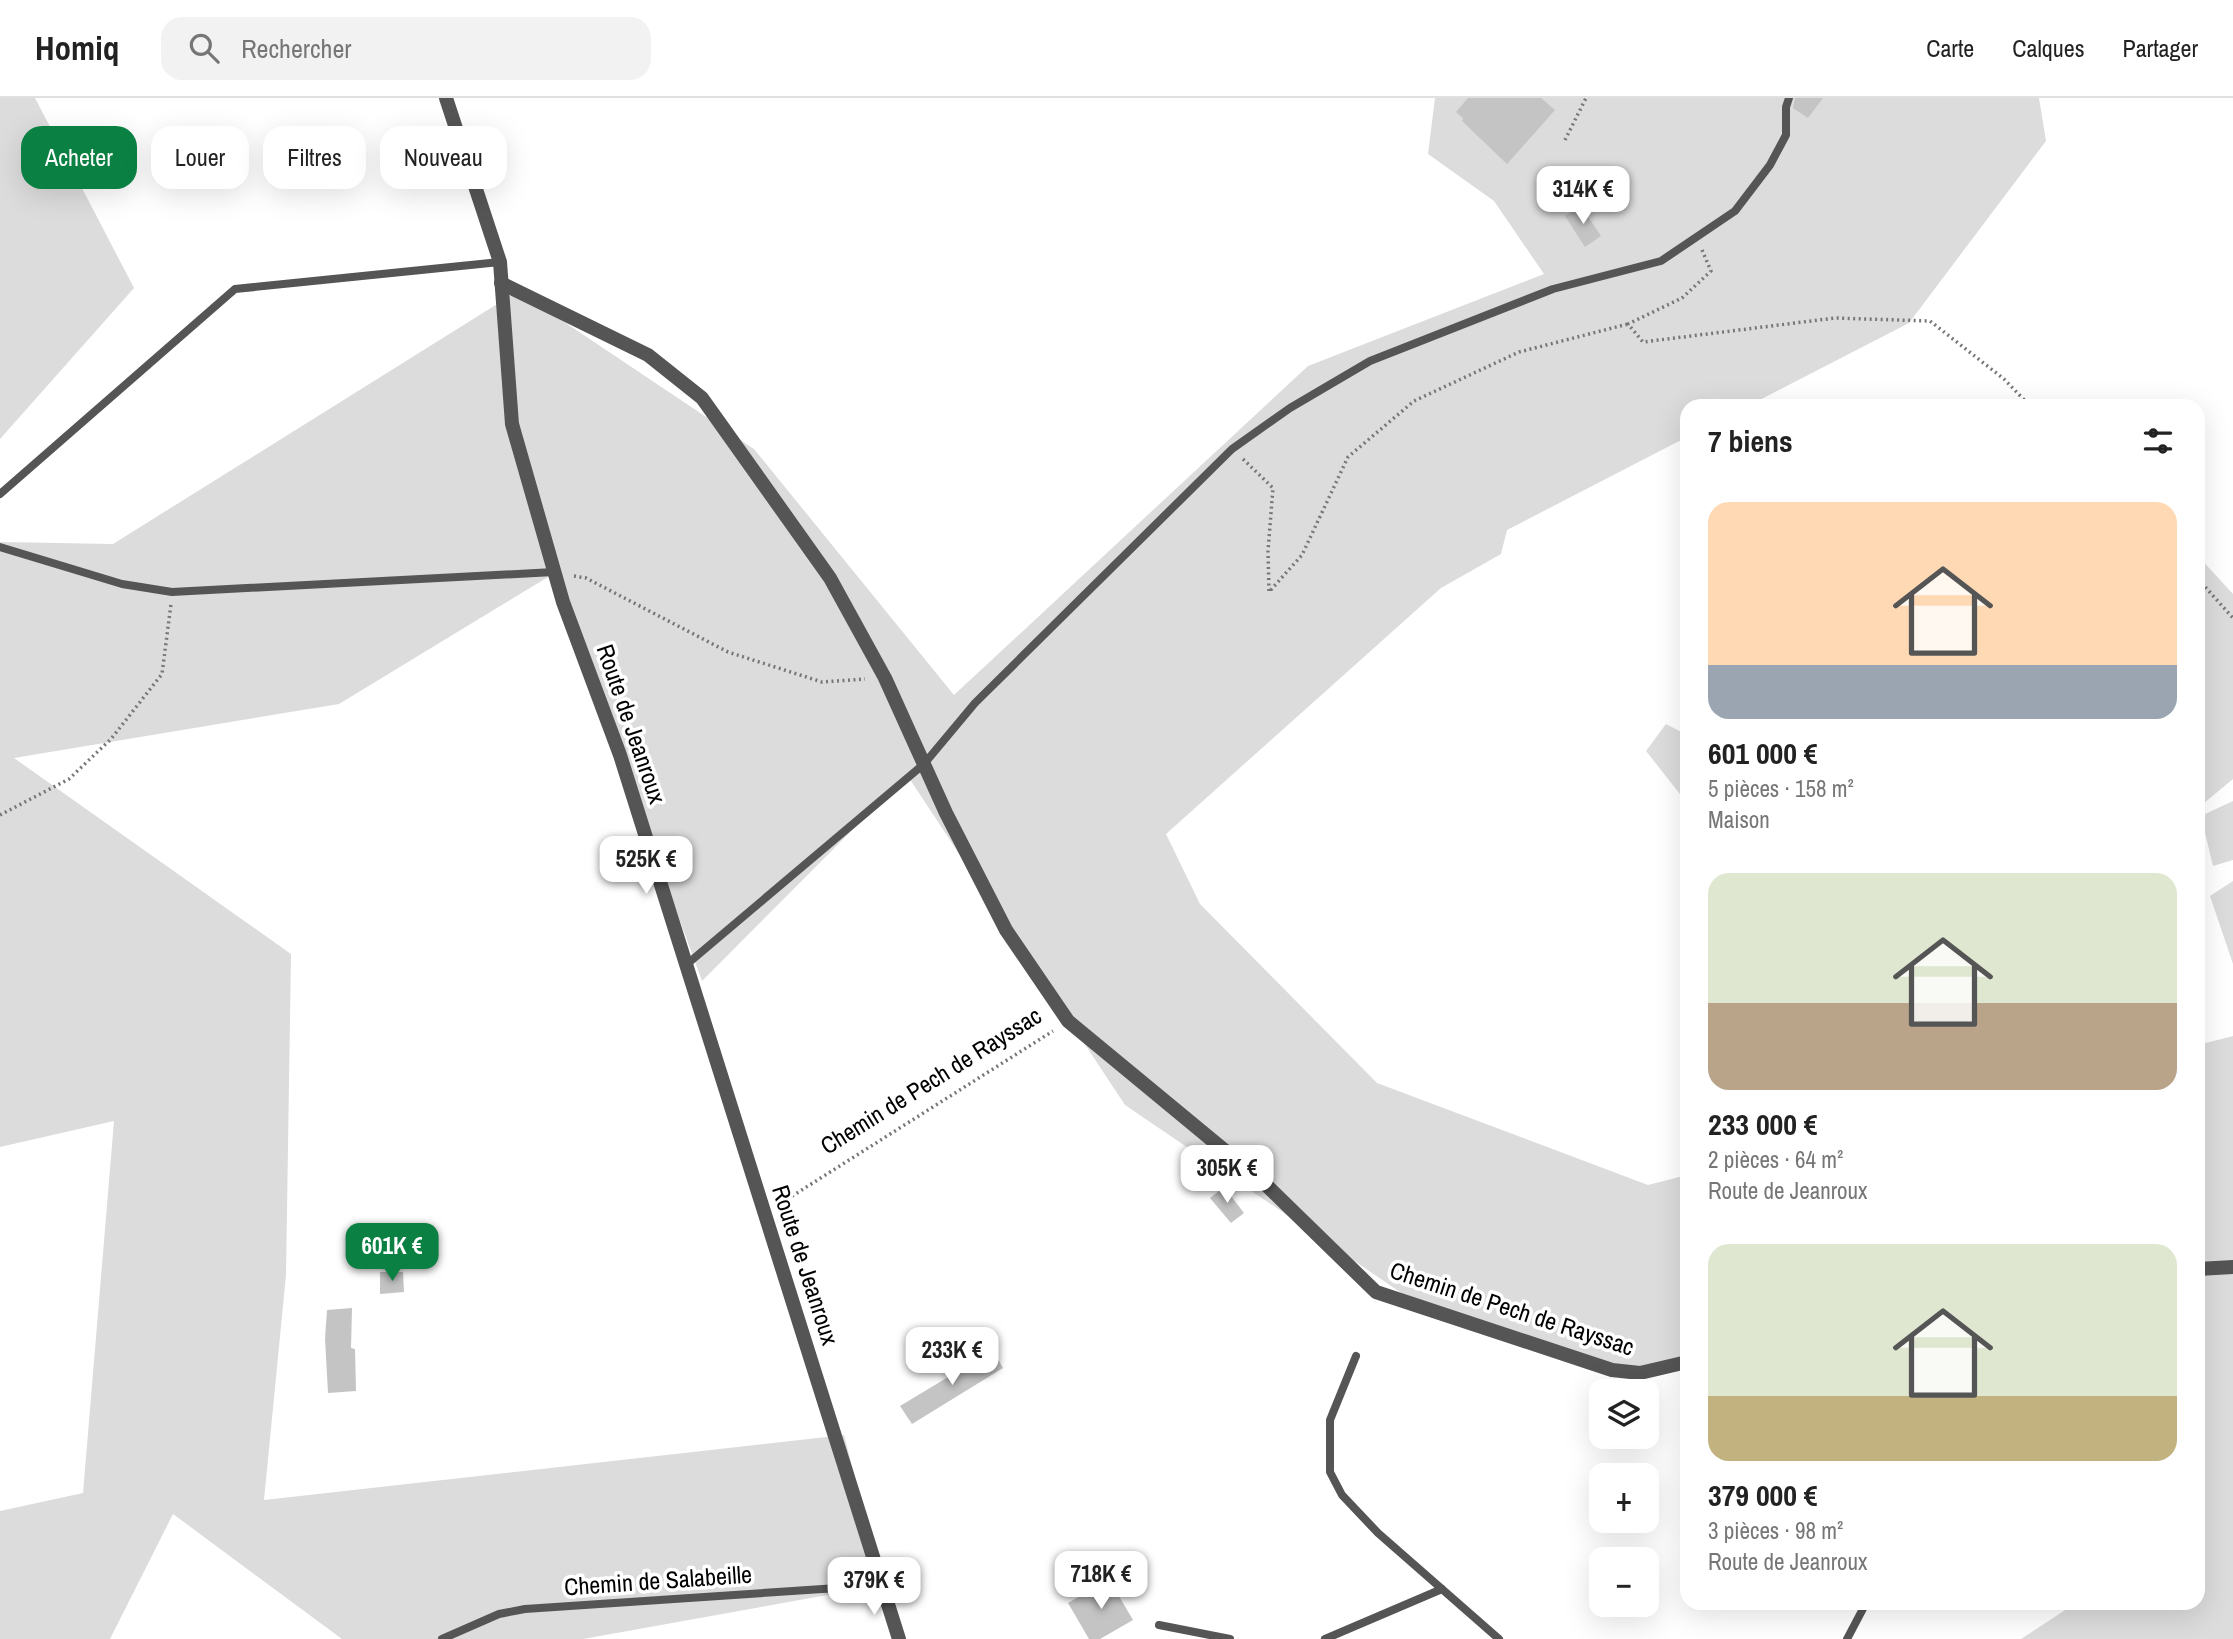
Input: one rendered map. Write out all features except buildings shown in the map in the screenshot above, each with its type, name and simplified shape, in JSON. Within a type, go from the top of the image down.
[{"type":"street","name":"Route de Jeanroux","points":[[446,98],[500,262],[512,425],[563,602],[620,755],[899,1639]]},
{"type":"street","points":[[501,283],[648,355],[702,398],[830,578],[885,678],[946,813],[1006,930],[1068,1021]]},
{"type":"street","name":"Chemin de Pech de Rayssac","points":[[1068,1021],[1264,1182],[1376,1292],[1612,1370],[1640,1373],[1680,1364]]},
{"type":"street","points":[[2205,1269],[2233,1267]]},
{"type":"lane","points":[[687,965],[924,764],[975,703],[1232,449],[1290,408],[1370,360],[1553,289],[1661,261],[1735,211],[1770,165],[1786,135],[1786,107],[1789,98]]},
{"type":"lane","points":[[0,494],[236,289],[500,262]]},
{"type":"lane","points":[[0,547],[122,584],[172,592],[555,572]]},
{"type":"lane","points":[[1356,1356],[1330,1420],[1330,1472],[1342,1495],[1360,1514],[1499,1639]]},
{"type":"lane","name":"Chemin de Salabeille","points":[[442,1639],[499,1614],[525,1609],[883,1585]]},
{"type":"lane","points":[[1325,1639],[1442,1589]]},
{"type":"lane","points":[[1847,1639],[1862,1610]]},
{"type":"lane","points":[[1159,1625],[1230,1639]]},
{"type":"lane","points":[[1170,1627],[1173,1639]]},
{"type":"path","points":[[1565,140],[1586,98]]},
{"type":"path","points":[[1232,449],[1273,488],[1268,551],[1269,592],[1302,555],[1348,457],[1414,401],[1519,352],[1628,324],[1682,298],[1710,271],[1697,237]]},
{"type":"path","points":[[1628,324],[1643,342],[1835,318],[1930,321],[2004,379],[2023,399]]},
{"type":"path","points":[[555,572],[586,578],[728,652],[822,681],[885,678]]},
{"type":"path","points":[[2205,587],[2233,618]]},
{"type":"path","points":[[0,815],[69,779],[111,739],[162,674],[172,592]]},
{"type":"path","name":"Chemin de Pech de Rayssac","points":[[765,1213],[1068,1021]]},
{"type":"shaded area","points":[[0,98],[35,98],[50,126],[21,126],[21,189],[82,189],[134,288],[0,439]]},
{"type":"shaded area","points":[[1435,98],[2039,98],[2046,141],[1909,323],[1762,399],[1680,399],[1680,441],[1507,530],[1501,554],[1441,588],[1166,834],[1200,904],[1377,1083],[1648,1185],[1680,1177],[1680,1361],[1612,1370],[1425,1309],[1125,1105],[907,775],[702,981],[553,574],[339,704],[14,758],[291,954],[286,1275],[264,1500],[844,1435],[883,1585],[583,1639],[342,1639],[173,1514],[110,1639],[0,1639],[0,1511],[83,1493],[114,1121],[0,1147],[0,542],[113,544],[518,291],[754,449],[954,695],[1308,366],[1544,274],[1494,201],[1428,154]]},
{"type":"shaded area","points":[[2205,564],[2233,594],[2233,779],[2205,802]]},
{"type":"shaded area","points":[[1666,724],[1680,731],[1680,794],[1646,751]]},
{"type":"shaded area","points":[[2233,801],[2233,860],[2213,866],[2205,833],[2205,814]]},
{"type":"shaded area","points":[[2233,881],[2233,964],[2210,896]]},
{"type":"shaded area","points":[[2233,1036],[2233,1639],[2021,1639],[2065,1610],[2205,1610],[2205,1043]]}]
